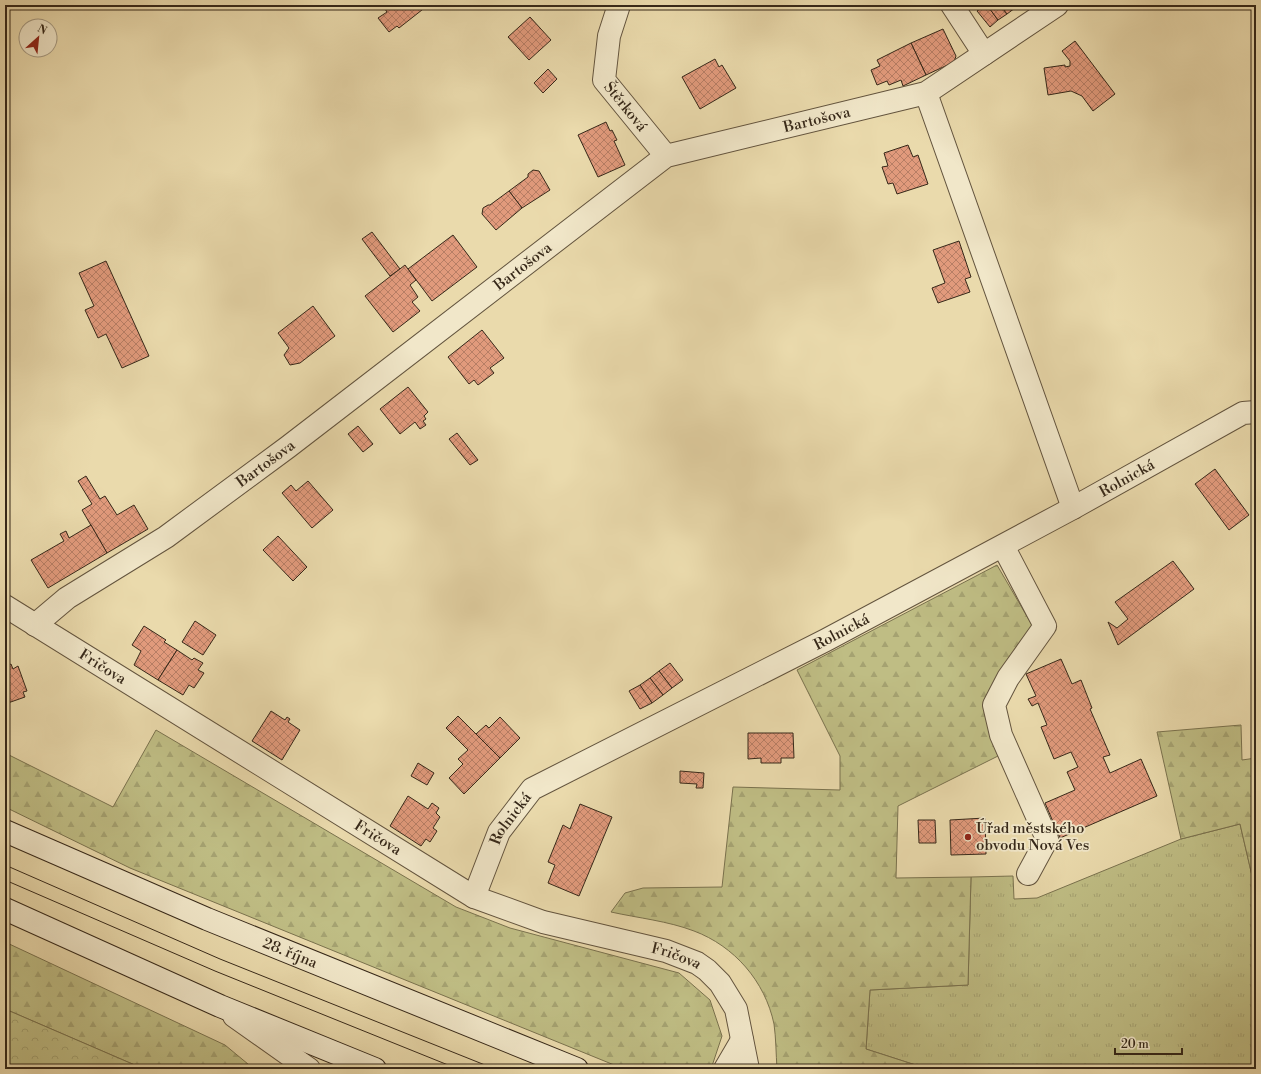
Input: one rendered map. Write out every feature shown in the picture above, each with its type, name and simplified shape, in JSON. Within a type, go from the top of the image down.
[{"type":"street","name":"Štěrková","points":[[619,5],[609,36],[604,80],[666,156]]},
{"type":"street","points":[[952,5],[984,54]]},
{"type":"street","name":"Bartošova","points":[[35,625],[67,598],[166,536],[288,447],[666,156],[926,93],[1057,5]]},
{"type":"street","points":[[926,93],[1073,508]]},
{"type":"street","name":"Rolnická","points":[[474,897],[499,832],[532,789],[826,640],[1073,508],[1243,413],[1256,412]]},
{"type":"street","points":[[1003,546],[1045,626],[1008,678],[994,705],[1001,735],[1047,839],[1028,874]]},
{"type":"street","name":"Fričova","points":[[5,606],[474,897],[543,922],[666,951],[697,963],[707,970],[720,983],[732,1000],[739,1018],[748,1069]]},
{"type":"street","name":"28. října","points":[[5,831],[242,934],[577,1069]]},
{"type":"street","points":[[5,909],[220,1006],[375,1069]]},
{"type":"street","points":[[220,1006],[309,1069]]},
{"type":"street","points":[[725,1069],[742,1040]]},
{"type":"green space","points":[[997,565],[1032,625],[996,684],[1014,748],[898,806],[896,878],[971,877],[968,985],[870,990],[866,1049],[928,1069],[777,1069],[775,1029],[770,1008],[755,980],[746,967],[735,956],[709,938],[694,931],[663,922],[611,912],[625,893],[643,888],[722,887],[733,787],[840,790],[840,756],[797,670]]},
{"type":"green space","points":[[1241,725],[1242,760],[1256,758],[1256,893],[1240,824],[1181,839],[1157,732]]},
{"type":"green space","points":[[156,730],[456,907],[510,928],[679,973],[710,1000],[722,1036],[711,1069],[624,1069],[130,868],[5,807],[5,753],[113,807]]},
{"type":"green space","points":[[1240,824],[1256,893],[1256,1069],[928,1069],[866,1049],[870,990],[968,985],[971,877],[1013,876],[1014,899],[1037,898],[1181,839]]},
{"type":"green space","points":[[5,942],[225,1045],[254,1069],[144,1069],[5,1009]]},
{"type":"green space","points":[[5,1009],[144,1069],[5,1069]]},
{"type":"building","points":[[382,5],[427,6],[399,28],[397,26],[389,32],[378,18],[387,12]]},
{"type":"building","points":[[987,5],[998,20],[990,27],[977,11]]},
{"type":"building","points":[[987,5],[1000,5],[1007,14],[998,20]]},
{"type":"building","points":[[1000,5],[1019,5],[1007,14]]},
{"type":"building","points":[[530,17],[551,40],[529,60],[508,37]]},
{"type":"building","points":[[943,29],[956,56],[954,62],[926,75],[911,43]]},
{"type":"building","points":[[1075,41],[1115,94],[1093,111],[1082,96],[1071,91],[1048,95],[1044,68],[1065,65],[1065,67],[1070,66],[1070,61],[1062,51]]},
{"type":"building","points":[[911,43],[926,75],[903,86],[901,80],[889,85],[887,81],[877,85],[871,70],[880,66],[877,60]]},
{"type":"building","points":[[715,59],[719,67],[722,65],[736,88],[700,109],[682,77]]},
{"type":"building","points":[[548,69],[557,79],[543,93],[534,83]]},
{"type":"building","points":[[606,122],[610,131],[612,130],[617,140],[614,141],[625,165],[598,177],[578,135]]},
{"type":"building","points":[[908,145],[913,157],[918,155],[928,184],[897,194],[893,183],[888,184],[882,167],[888,166],[884,153]]},
{"type":"building","points":[[533,170],[539,171],[550,190],[522,208],[509,191],[528,177],[528,174]]},
{"type":"building","points":[[509,191],[522,208],[496,230],[482,214],[483,208],[490,205]]},
{"type":"building","points":[[372,232],[400,269],[390,276],[362,239]]},
{"type":"building","points":[[453,235],[477,267],[432,301],[408,269]]},
{"type":"building","points":[[959,241],[971,277],[965,279],[970,292],[938,303],[932,288],[945,283],[933,250]]},
{"type":"building","points":[[106,261],[149,356],[122,368],[106,334],[98,338],[85,310],[94,306],[79,273]]},
{"type":"building","points":[[405,265],[416,280],[410,285],[418,297],[412,302],[420,311],[393,332],[365,296]]},
{"type":"building","points":[[313,306],[335,336],[300,363],[290,365],[284,355],[289,348],[278,333]]},
{"type":"building","points":[[482,330],[504,358],[490,368],[494,373],[478,385],[474,380],[469,384],[448,357]]},
{"type":"building","points":[[408,387],[428,412],[424,416],[426,419],[423,421],[426,425],[420,429],[415,422],[400,434],[380,409]]},
{"type":"building","points":[[358,426],[373,444],[363,452],[348,434]]},
{"type":"building","points":[[457,433],[478,460],[470,465],[449,439]]},
{"type":"building","points":[[1215,469],[1249,515],[1229,530],[1195,484]]},
{"type":"building","points":[[86,476],[100,499],[105,496],[117,515],[134,505],[148,529],[107,553],[82,510],[92,504],[78,481]]},
{"type":"building","points":[[308,481],[333,510],[312,528],[282,493],[291,485],[296,491]]},
{"type":"building","points":[[91,525],[107,553],[48,588],[31,560],[64,541],[60,534],[66,531],[69,538]]},
{"type":"building","points":[[278,536],[307,567],[293,581],[263,550]]},
{"type":"building","points":[[1173,561],[1194,589],[1118,645],[1108,622],[1117,628],[1128,619],[1115,602]]},
{"type":"building","points":[[195,621],[216,635],[203,655],[182,642]]},
{"type":"building","points":[[144,626],[166,640],[164,642],[177,650],[158,680],[134,665],[141,651],[132,645]]},
{"type":"building","points":[[177,650],[192,660],[194,658],[203,663],[198,670],[204,673],[194,688],[189,685],[183,695],[158,680]]},
{"type":"building","points":[[1061,659],[1072,684],[1081,680],[1092,708],[1090,709],[1110,755],[1103,757],[1110,773],[1141,759],[1157,796],[1060,838],[1045,803],[1075,790],[1067,772],[1078,767],[1071,752],[1054,759],[1041,727],[1047,725],[1038,703],[1032,706],[1028,699],[1036,696],[1026,674]]},
{"type":"building","points":[[670,663],[683,680],[672,688],[659,671]]},
{"type":"building","points":[[11,664],[13,669],[18,666],[27,691],[23,692],[25,697],[5,704],[5,667]]},
{"type":"building","points":[[659,671],[672,688],[663,695],[650,678]]},
{"type":"building","points":[[1253,675],[1256,675],[1256,721]]},
{"type":"building","points":[[650,678],[663,695],[652,703],[640,685]]},
{"type":"building","points":[[640,685],[652,703],[640,709],[629,691]]},
{"type":"building","points":[[271,711],[285,720],[287,717],[290,719],[288,722],[300,730],[282,760],[252,741]]},
{"type":"building","points":[[458,716],[500,758],[464,794],[449,778],[463,764],[458,759],[468,750],[446,728]]},
{"type":"building","points":[[500,717],[520,738],[500,758],[476,734],[486,725],[489,728]]},
{"type":"building","points":[[748,733],[793,733],[794,758],[781,758],[781,763],[761,763],[761,758],[748,759]]},
{"type":"building","points":[[418,763],[434,773],[427,785],[411,776]]},
{"type":"building","points":[[680,771],[704,773],[703,788],[696,788],[697,784],[680,783]]},
{"type":"building","points":[[408,796],[428,809],[432,803],[439,808],[436,813],[440,817],[433,828],[437,831],[430,842],[426,839],[421,846],[390,826]]},
{"type":"building","points":[[580,804],[612,817],[579,896],[548,883],[555,865],[548,862],[563,825],[570,829]]},
{"type":"building","name":"Úřad městského obvodu Nová Ves","points":[[985,818],[986,854],[951,855],[950,820]]},
{"type":"building","points":[[918,820],[935,820],[936,843],[919,843]]},
{"type":"tram line","points":[[5,865],[220,959],[495,1069]]},
{"type":"tram line","points":[[5,880],[215,971],[458,1069]]},
{"type":"place","name":"Úřad městského obvodu Nová Ves","points":[[968,837]]}]
